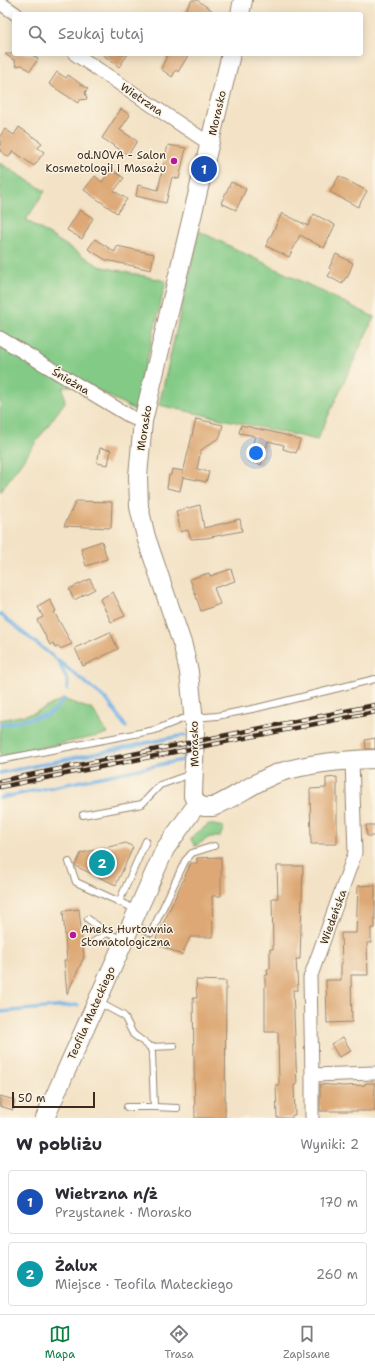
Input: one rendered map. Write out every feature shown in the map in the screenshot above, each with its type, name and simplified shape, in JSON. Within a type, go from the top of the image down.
[{"type":"street","points":[[240,12],[243,0]]},
{"type":"street","points":[[0,4],[13,12]]},
{"type":"street","name":"Wietrzna","points":[[78,56],[210,144]]},
{"type":"street","name":"Morasko","points":[[197,804],[193,796],[194,717],[192,694],[184,651],[154,564],[139,507],[138,476],[143,421],[210,144],[230,56]]},
{"type":"street","name":"Śnieżna","points":[[0,338],[133,418],[143,421]]},
{"type":"street","points":[[197,804],[204,807],[213,807],[281,773],[316,764],[375,759]]},
{"type":"street","name":"Wiedeńska","points":[[312,1118],[310,978],[355,853],[352,760]]},
{"type":"street","name":"Teofila Mateckiego","points":[[44,1118],[96,1001],[125,927],[165,849],[197,804]]},
{"type":"street","points":[[312,1074],[375,1073]]},
{"type":"lane","points":[[0,760],[155,730],[182,719],[218,716],[257,708],[375,678]]},
{"type":"lane","points":[[83,815],[142,804],[160,785],[194,773]]},
{"type":"lane","points":[[125,927],[119,902],[146,841]]},
{"type":"lane","points":[[88,919],[151,933],[185,861],[192,853],[214,846]]},
{"type":"lane","points":[[69,862],[76,882],[119,902]]},
{"type":"lane","points":[[92,943],[125,927]]},
{"type":"lane","points":[[96,1001],[122,1014],[133,1034],[150,1047],[152,1052],[154,1107]]},
{"type":"lane","points":[[150,1047],[174,1046]]},
{"type":"lane","points":[[127,1107],[177,1108]]},
{"type":"green space","points":[[0,163],[45,191],[26,220],[99,266],[166,281],[135,410],[86,384],[63,387],[65,402],[0,492]]},
{"type":"green space","points":[[199,231],[374,317],[317,440],[159,405]]},
{"type":"green space","points":[[63,699],[93,710],[108,734],[0,756],[0,720],[34,713]]},
{"type":"green space","points":[[209,824],[224,827],[220,837],[210,837],[195,846],[190,838]]},
{"type":"building","points":[[192,0],[197,0],[214,12],[184,12]]},
{"type":"building","points":[[5,54],[12,54],[12,56],[34,56],[38,59],[30,71],[22,65],[16,66],[15,61]]},
{"type":"building","points":[[105,56],[127,56],[119,67]]},
{"type":"building","points":[[167,56],[188,56],[178,72],[176,70],[172,77],[161,69]]},
{"type":"building","points":[[57,72],[66,78],[68,75],[88,89],[85,92],[87,99],[80,100],[78,103],[49,84]]},
{"type":"building","points":[[121,109],[130,115],[120,130],[137,141],[128,155],[102,138]]},
{"type":"building","points":[[19,127],[42,143],[38,148],[44,152],[34,166],[13,151],[9,157],[0,151],[0,136],[5,129],[14,135]]},
{"type":"building","points":[[168,145],[186,148],[179,179],[172,177],[166,203],[136,196],[138,185],[158,190]]},
{"type":"building","points":[[111,169],[124,178],[114,191],[127,199],[117,213],[84,190],[95,176],[102,182]]},
{"type":"building","points":[[339,176],[367,191],[358,207],[330,192]]},
{"type":"building","points":[[231,182],[246,189],[236,210],[221,203]]},
{"type":"building","points":[[80,210],[93,218],[82,239],[67,230]]},
{"type":"building","points":[[282,213],[308,226],[314,214],[335,225],[324,248],[300,235],[289,257],[266,246]]},
{"type":"building","points":[[95,239],[115,252],[117,246],[154,254],[151,270],[106,260],[88,249]]},
{"type":"building","points":[[336,254],[353,263],[347,278],[346,277],[342,284],[328,276],[332,270],[329,268]]},
{"type":"building","points":[[196,419],[223,425],[220,437],[201,450],[197,469],[209,472],[206,482],[183,477],[180,491],[167,488],[169,475],[171,475],[172,469],[184,471]]},
{"type":"building","points":[[241,425],[300,440],[296,453],[283,449],[284,445],[268,441],[261,465],[248,461],[255,436],[239,433]]},
{"type":"building","points":[[100,448],[111,450],[108,465],[97,463]]},
{"type":"building","points":[[76,501],[112,502],[111,528],[64,526]]},
{"type":"building","points":[[200,505],[204,528],[240,519],[242,531],[206,538],[191,539],[188,530],[181,532],[176,511]]},
{"type":"building","points":[[102,541],[107,559],[86,566],[81,548]]},
{"type":"building","points":[[231,569],[235,581],[214,588],[220,604],[201,611],[190,579],[209,573],[210,576]]},
{"type":"building","points":[[90,579],[95,589],[74,600],[69,589]]},
{"type":"building","points":[[113,592],[125,616],[111,622],[100,599]]},
{"type":"building","points":[[50,600],[56,611],[54,612],[72,644],[60,649],[59,646],[55,648],[53,643],[50,645],[37,620],[43,617],[38,607]]},
{"type":"building","points":[[110,632],[118,649],[83,666],[75,648]]},
{"type":"building","points":[[375,738],[375,749],[366,749],[365,740]]},
{"type":"building","points":[[337,777],[337,844],[311,844],[310,789],[326,788],[326,778]]},
{"type":"building","points":[[366,825],[375,825],[375,836],[367,836]]},
{"type":"building","points":[[126,843],[133,847],[116,885],[75,866],[81,853]]},
{"type":"building","points":[[221,857],[221,896],[212,896],[213,937],[190,937],[182,955],[154,943],[191,863],[197,863],[197,858]]},
{"type":"building","points":[[277,866],[303,866],[300,959],[296,959],[298,990],[293,990],[297,1085],[294,1085],[295,1115],[292,1115],[292,1118],[277,1118],[276,1085],[279,1085],[278,1032],[265,1032],[265,975],[268,975],[267,969],[270,969],[270,949],[273,949],[272,898],[278,898]]},
{"type":"building","points":[[375,885],[375,928],[371,928],[371,943],[367,943],[368,975],[351,975],[352,1022],[327,1023],[326,980],[341,980],[341,933],[356,933],[358,886]]},
{"type":"building","name":"Aneks Hurtownia Stomatologiczna","points":[[79,909],[84,957],[67,994],[64,960],[67,960],[63,911]]},
{"type":"building","points":[[196,980],[226,981],[225,1118],[195,1118],[193,998],[197,998]]},
{"type":"building","points":[[343,1037],[351,1051],[339,1057],[331,1044]]},
{"type":"building","points":[[365,1083],[375,1083],[375,1111],[320,1111],[320,1084],[343,1086],[365,1085]]},
{"type":"building","points":[[0,1096],[15,1100],[13,1110],[0,1106]]},
{"type":"waterway","points":[[0,614],[107,700],[126,727]]},
{"type":"waterway","points":[[58,660],[68,682],[67,689]]},
{"type":"waterway","points":[[0,725],[47,715],[55,710],[64,699]]},
{"type":"waterway","points":[[0,773],[185,735]]},
{"type":"waterway","points":[[0,798],[187,759]]},
{"type":"waterway","points":[[0,1012],[78,1005]]},
{"type":"railway","points":[[0,781],[375,705]]},
{"type":"railway","points":[[0,787],[375,712]]},
{"type":"place","name":"od.NOVA - Salon Kosmetologii i Masażu","points":[[174,161]]},
{"type":"place","name":"Wietrzna n/ż","points":[[204,169]]},
{"type":"place","name":"Żalux","points":[[102,863]]},
{"type":"place","name":"Aneks Hurtownia Stomatologiczna","points":[[73,935]]}]
